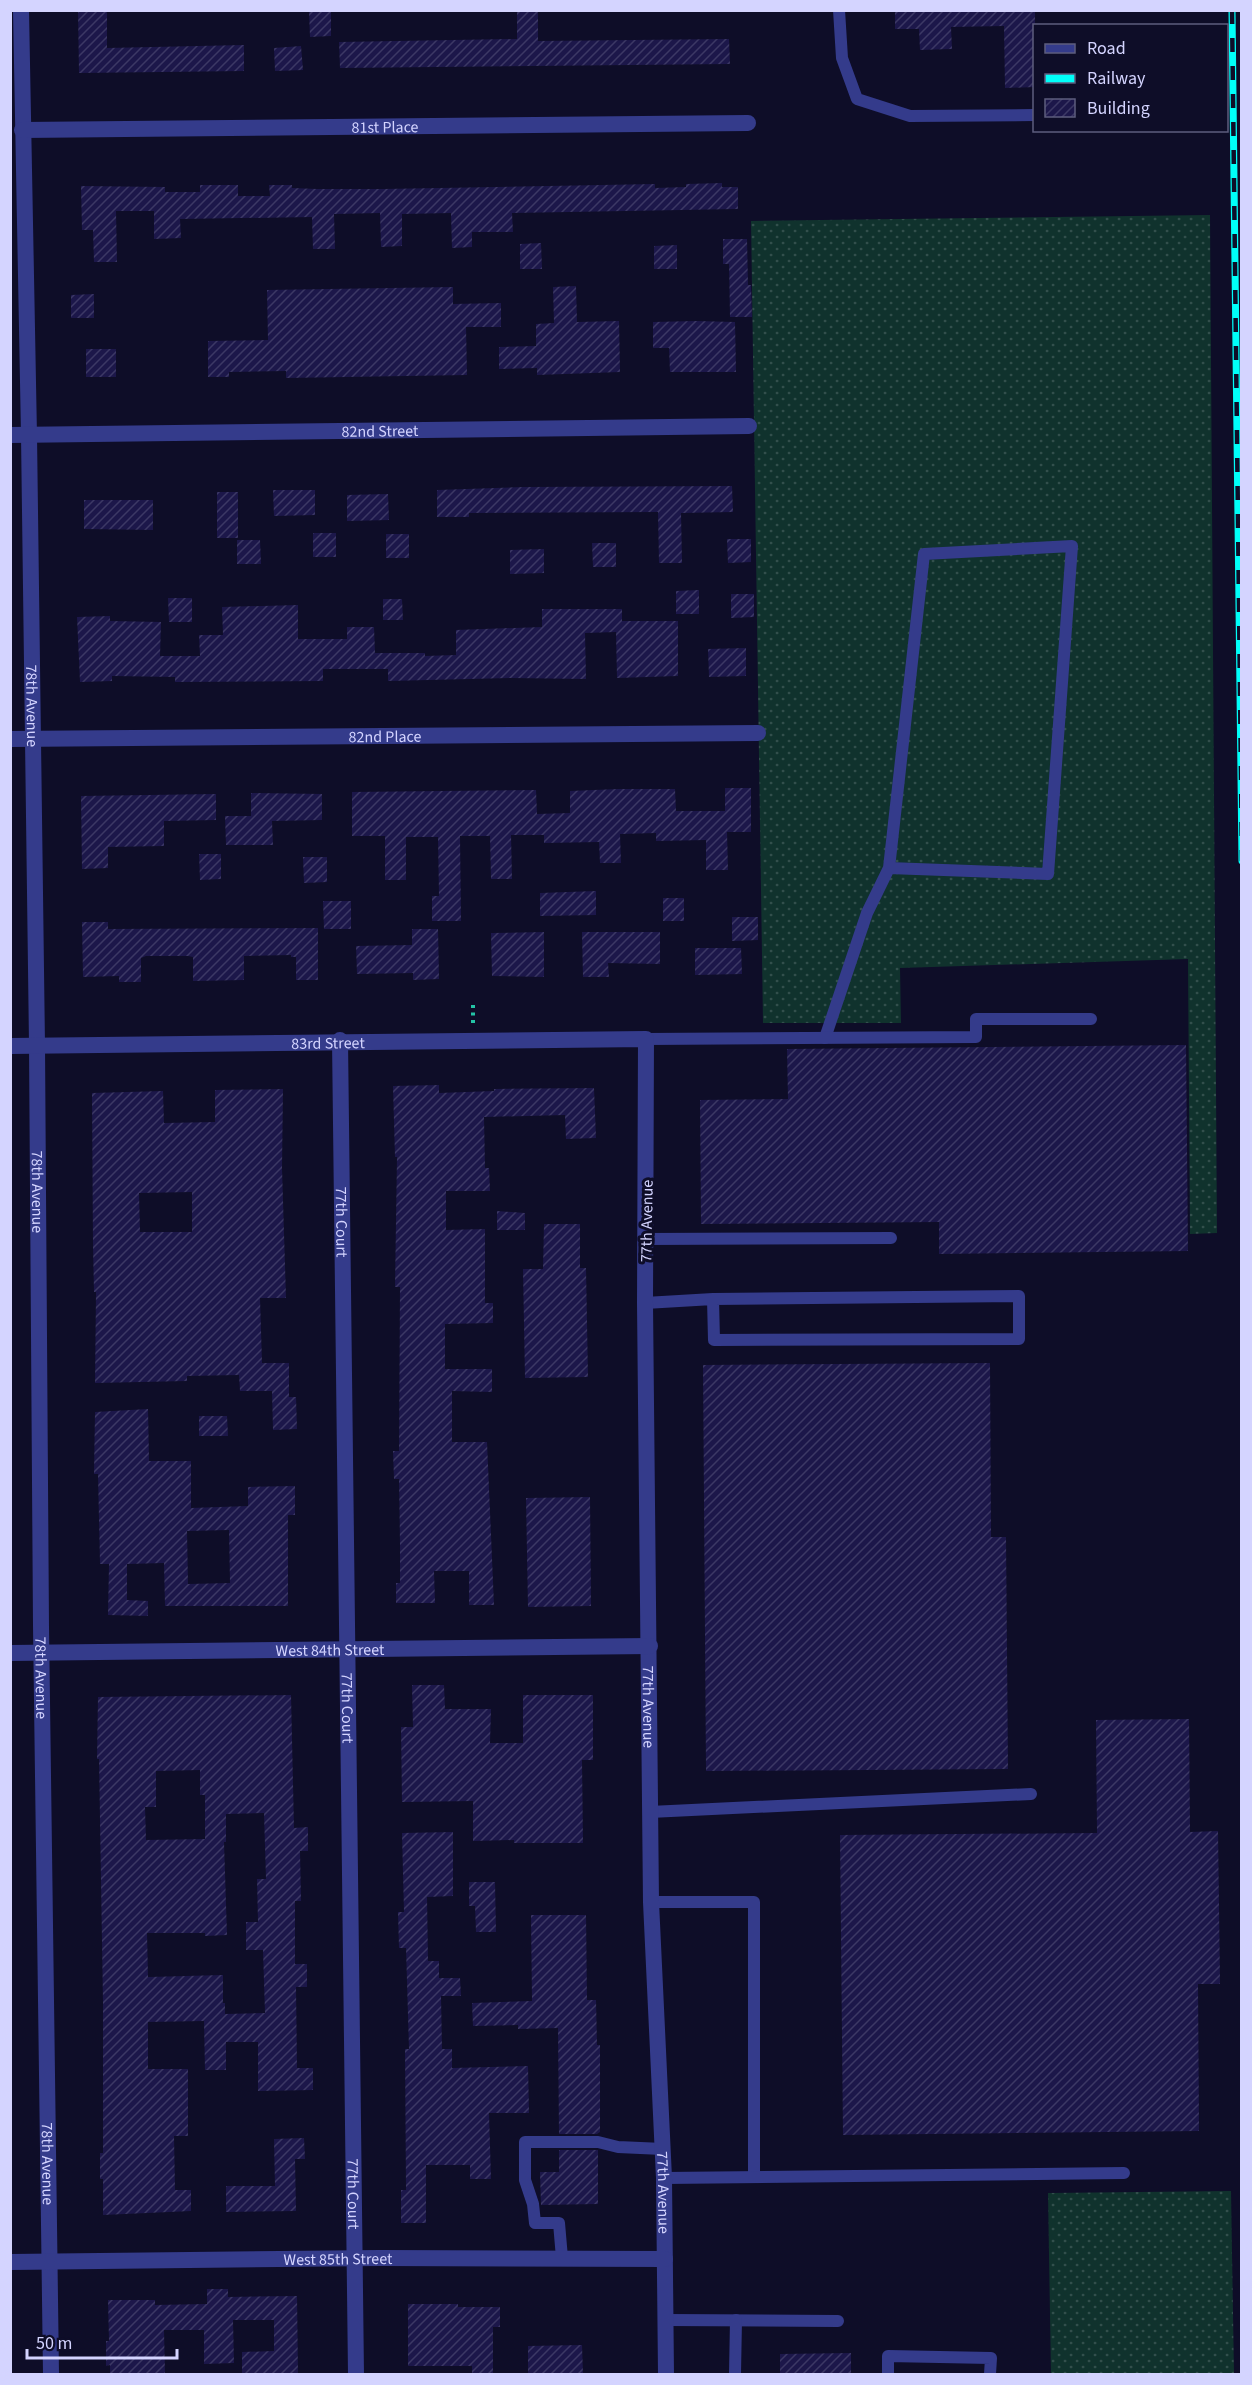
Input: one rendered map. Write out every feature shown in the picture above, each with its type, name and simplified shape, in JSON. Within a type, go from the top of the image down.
[{"type":"street","name":"78th Avenue","points":[[21,10],[37,1046],[51,2374]]},
{"type":"street","name":"81st Place","points":[[22,130],[748,123]]},
{"type":"street","name":"82nd Street","points":[[10,435],[749,426]]},
{"type":"street","name":"82nd Place","points":[[10,739],[758,733]]},
{"type":"street","name":"83rd Street","points":[[10,1046],[340,1040],[646,1039]]},
{"type":"street","name":"77th Avenue","points":[[646,1039],[645,1303],[651,1902],[664,2178],[666,2374]]},
{"type":"street","name":"77th Court","points":[[340,1040],[356,2374]]},
{"type":"street","name":"West 84th Street","points":[[10,1653],[650,1646]]},
{"type":"street","name":"West 85th Street","points":[[10,2262],[354,2258],[666,2259]]},
{"type":"lane","points":[[839,10],[842,58],[857,99],[910,116],[1033,115]]},
{"type":"lane","points":[[825,1038],[867,913],[889,868],[924,554],[1072,546],[1047,874],[889,868]]},
{"type":"lane","points":[[646,1039],[976,1037],[976,1019],[1092,1019]]},
{"type":"lane","points":[[646,1239],[891,1238]]},
{"type":"lane","points":[[645,1303],[713,1299],[1019,1296],[1019,1339],[714,1340],[713,1299]]},
{"type":"lane","points":[[650,1812],[1031,1794]]},
{"type":"lane","points":[[651,1902],[754,1902],[754,2177]]},
{"type":"lane","points":[[562,2258],[559,2223],[535,2223],[533,2204],[525,2180],[525,2142],[598,2142],[618,2147],[663,2148]]},
{"type":"lane","points":[[664,2178],[1124,2173]]},
{"type":"lane","points":[[666,2319],[838,2320]]},
{"type":"lane","points":[[735,2374],[736,2320]]},
{"type":"lane","points":[[888,2374],[888,2356],[991,2358],[990,2374]]},
{"type":"green space","points":[[1210,215],[1217,1233],[1190,1234],[1188,959],[900,968],[901,1023],[763,1023],[751,221]]},
{"type":"green space","points":[[1231,2191],[1234,2374],[1051,2374],[1048,2193]]},
{"type":"building","points":[[78,10],[107,10],[107,48],[244,45],[244,71],[79,73]]},
{"type":"building","points":[[517,10],[538,10],[538,41],[729,39],[730,64],[340,68],[339,42],[517,39]]},
{"type":"building","points":[[895,10],[1035,10],[1033,87],[1005,88],[1004,26],[951,27],[952,49],[920,50],[919,29],[895,29]]},
{"type":"building","points":[[309,11],[331,11],[331,36],[310,37]]},
{"type":"building","points":[[301,46],[303,70],[275,71],[274,48]]},
{"type":"building","points":[[722,183],[722,187],[738,187],[738,209],[512,213],[513,232],[472,232],[472,247],[452,248],[451,213],[402,214],[402,246],[381,247],[380,213],[334,214],[335,249],[313,249],[312,217],[180,219],[181,238],[154,239],[154,211],[116,211],[117,262],[94,262],[93,230],[82,230],[81,186],[165,187],[165,192],[200,192],[200,185],[238,185],[238,196],[270,196],[269,185],[292,185],[292,188],[317,189],[383,189],[655,184],[655,188]]},
{"type":"building","points":[[723,239],[747,239],[748,285],[751,285],[752,317],[730,317],[729,264],[723,264]]},
{"type":"building","points":[[541,243],[542,269],[520,269],[520,244]]},
{"type":"building","points":[[677,245],[677,269],[654,269],[654,246]]},
{"type":"building","points":[[576,286],[577,322],[619,321],[620,372],[537,375],[537,368],[499,369],[499,347],[536,346],[536,324],[554,323],[553,287]]},
{"type":"building","points":[[453,287],[453,304],[501,303],[501,327],[466,327],[467,375],[286,378],[286,371],[229,372],[229,377],[208,377],[208,341],[268,340],[267,290]]},
{"type":"building","points":[[94,294],[94,318],[71,318],[71,295]]},
{"type":"building","points":[[653,322],[735,322],[736,372],[670,372],[669,348],[653,348]]},
{"type":"building","points":[[86,349],[116,349],[116,377],[86,377]]},
{"type":"building","points":[[732,486],[733,512],[681,513],[682,563],[659,563],[658,512],[469,513],[469,517],[437,517],[437,490],[524,487]]},
{"type":"building","points":[[273,490],[315,490],[315,515],[274,516]]},
{"type":"building","points":[[217,492],[238,492],[238,538],[217,538]]},
{"type":"building","points":[[388,494],[389,520],[347,521],[347,495]]},
{"type":"building","points":[[84,500],[153,500],[153,530],[84,529]]},
{"type":"building","points":[[313,533],[336,533],[336,557],[313,557]]},
{"type":"building","points":[[386,534],[409,534],[409,558],[386,558]]},
{"type":"building","points":[[727,539],[751,539],[751,562],[728,563]]},
{"type":"building","points":[[237,540],[260,540],[261,564],[237,564]]},
{"type":"building","points":[[592,543],[616,543],[616,567],[593,567]]},
{"type":"building","points":[[544,549],[544,573],[510,574],[510,550]]},
{"type":"building","points":[[699,590],[699,614],[676,614],[676,591]]},
{"type":"building","points":[[731,594],[754,594],[754,617],[731,618]]},
{"type":"building","points":[[168,598],[192,598],[192,622],[169,622]]},
{"type":"building","points":[[383,599],[402,599],[403,620],[383,620]]},
{"type":"building","points":[[298,605],[298,639],[347,639],[347,627],[374,627],[375,653],[425,653],[425,656],[456,655],[456,630],[542,627],[542,609],[622,609],[622,621],[678,621],[678,676],[617,678],[616,632],[585,633],[586,679],[388,681],[388,669],[323,669],[323,681],[175,682],[175,677],[112,676],[112,681],[80,682],[77,617],[110,616],[110,621],[161,622],[160,656],[200,656],[199,635],[223,635],[222,607]]},
{"type":"building","points":[[746,648],[746,676],[709,677],[708,649]]},
{"type":"building","points":[[725,788],[751,788],[751,832],[727,832],[728,870],[706,870],[706,840],[656,841],[656,833],[620,834],[621,863],[600,863],[599,842],[544,843],[544,835],[511,835],[512,879],[491,879],[490,836],[460,836],[461,921],[432,921],[432,896],[439,896],[438,837],[406,837],[406,880],[385,880],[385,836],[352,836],[352,792],[536,790],[537,814],[570,813],[570,791],[618,789],[675,789],[676,811],[725,811]]},
{"type":"building","points":[[251,793],[322,794],[322,820],[272,821],[273,845],[226,845],[225,816],[251,816]]},
{"type":"building","points":[[216,794],[216,820],[164,821],[164,846],[108,847],[108,868],[82,869],[81,796]]},
{"type":"building","points":[[199,854],[221,854],[221,879],[200,880]]},
{"type":"building","points":[[303,857],[327,857],[327,882],[304,883]]},
{"type":"building","points":[[596,891],[596,915],[540,916],[540,893]]},
{"type":"building","points":[[663,898],[684,898],[684,921],[663,921]]},
{"type":"building","points":[[323,901],[351,901],[351,929],[324,929]]},
{"type":"building","points":[[732,917],[758,917],[758,940],[732,941]]},
{"type":"building","points":[[82,922],[108,922],[108,929],[318,928],[318,980],[296,980],[296,957],[291,957],[291,955],[244,956],[244,980],[193,981],[193,957],[188,956],[141,958],[141,982],[119,982],[119,976],[83,977]]},
{"type":"building","points":[[412,929],[438,929],[439,979],[413,980],[413,973],[357,974],[356,946],[412,945]]},
{"type":"building","points":[[544,932],[544,977],[492,976],[491,933]]},
{"type":"building","points":[[582,932],[660,932],[660,964],[608,963],[609,977],[583,977]]},
{"type":"building","points":[[695,948],[741,948],[742,974],[695,975]]},
{"type":"building","points":[[1186,1045],[1188,1251],[939,1254],[939,1222],[701,1224],[700,1100],[788,1099],[787,1049]]},
{"type":"building","points":[[439,1085],[439,1093],[494,1091],[494,1089],[594,1088],[596,1138],[566,1139],[565,1115],[484,1117],[485,1168],[489,1168],[490,1191],[446,1191],[446,1230],[485,1229],[485,1303],[493,1303],[493,1323],[445,1324],[445,1369],[492,1369],[492,1392],[452,1391],[452,1442],[487,1442],[494,1605],[469,1605],[469,1571],[434,1571],[435,1603],[396,1603],[396,1583],[400,1583],[399,1479],[394,1479],[393,1451],[399,1451],[400,1287],[395,1287],[397,1157],[395,1157],[393,1086]]},
{"type":"building","points":[[283,1089],[282,1168],[286,1298],[260,1298],[262,1363],[289,1363],[289,1397],[296,1397],[297,1429],[273,1430],[272,1391],[240,1391],[239,1375],[187,1376],[187,1381],[95,1383],[96,1292],[94,1292],[93,1245],[92,1093],[163,1091],[164,1123],[215,1122],[215,1090]],"holes":[[[192,1192],[192,1232],[140,1232],[139,1193]]]},
{"type":"building","points":[[497,1211],[525,1213],[525,1230],[497,1230]]},
{"type":"building","points":[[544,1224],[580,1224],[580,1268],[586,1268],[588,1377],[525,1378],[523,1269],[543,1269]]},
{"type":"building","points":[[990,1363],[991,1537],[1006,1537],[1008,1769],[706,1771],[703,1365]]},
{"type":"building","points":[[148,1409],[149,1461],[191,1461],[191,1508],[248,1506],[248,1487],[295,1486],[295,1515],[288,1515],[288,1606],[165,1606],[164,1563],[127,1564],[127,1600],[148,1601],[148,1616],[108,1615],[109,1564],[100,1564],[98,1474],[94,1474],[95,1412]],"holes":[[[229,1530],[230,1583],[188,1584],[187,1531]]]},
{"type":"building","points":[[199,1416],[227,1416],[228,1436],[199,1436]]},
{"type":"building","points":[[590,1497],[591,1606],[528,1607],[526,1498]]},
{"type":"building","points":[[412,1685],[444,1685],[445,1709],[491,1709],[490,1743],[523,1743],[523,1695],[593,1695],[593,1760],[582,1760],[583,1843],[473,1841],[473,1801],[402,1802],[401,1727],[413,1727]]},
{"type":"building","points":[[291,1695],[294,1828],[308,1827],[308,1851],[300,1851],[301,1901],[295,1901],[295,1964],[307,1964],[307,1987],[296,1987],[297,2068],[313,2068],[313,2090],[258,2091],[258,2042],[226,2042],[226,2070],[205,2070],[204,2021],[148,2022],[148,2069],[188,2069],[188,2136],[174,2136],[175,2190],[191,2190],[191,2211],[103,2215],[103,2179],[100,2179],[100,2153],[103,2153],[103,2002],[99,1759],[97,1759],[98,1697]],"holes":[[[200,1770],[200,1795],[205,1795],[205,1839],[146,1840],[145,1807],[156,1807],[156,1771]],[[264,1813],[266,1879],[257,1879],[258,1922],[246,1922],[246,1950],[263,1950],[265,2013],[225,2014],[223,1975],[148,1977],[147,1933],[227,1935],[224,1842],[226,1842],[226,1814]]]},
{"type":"building","points":[[1189,1719],[1190,1832],[1218,1831],[1220,1984],[1198,1984],[1199,2131],[843,2135],[840,1835],[1097,1833],[1096,1720]]},
{"type":"building","points":[[453,1832],[453,1896],[427,1897],[428,1961],[439,1961],[439,1978],[460,1978],[461,1996],[441,1996],[442,2049],[452,2049],[452,2068],[528,2066],[529,2113],[489,2113],[491,2179],[470,2179],[470,2165],[426,2165],[426,2223],[401,2223],[401,2190],[406,2190],[405,2049],[409,2049],[406,1948],[399,1948],[398,1912],[404,1912],[402,1833]]},
{"type":"building","points":[[469,1882],[495,1882],[496,1932],[476,1932],[475,1906],[469,1906]]},
{"type":"building","points":[[531,1915],[586,1915],[587,2000],[596,2000],[597,2045],[600,2045],[600,2132],[597,2134],[559,2134],[558,2028],[518,2029],[518,2025],[473,2026],[472,2003],[532,2001]]},
{"type":"building","points":[[304,2138],[305,2159],[295,2159],[296,2211],[226,2212],[226,2186],[275,2186],[274,2139]]},
{"type":"building","points":[[559,2150],[598,2150],[598,2204],[541,2205],[540,2172],[559,2172]]},
{"type":"building","points":[[207,2289],[228,2289],[228,2297],[297,2296],[298,2374],[242,2374],[242,2352],[274,2351],[274,2320],[233,2320],[234,2363],[204,2364],[204,2330],[164,2330],[165,2374],[110,2374],[110,2365],[106,2366],[106,2341],[109,2341],[108,2300],[155,2300],[155,2305],[207,2304]]},
{"type":"building","points":[[408,2304],[500,2307],[500,2327],[493,2327],[493,2374],[472,2374],[472,2366],[408,2366]]},
{"type":"building","points":[[582,2345],[583,2374],[528,2374],[528,2346]]},
{"type":"building","points":[[851,2353],[851,2374],[780,2374],[780,2354]]},
{"type":"railway","points":[[1232,10],[1242,861]]}]
